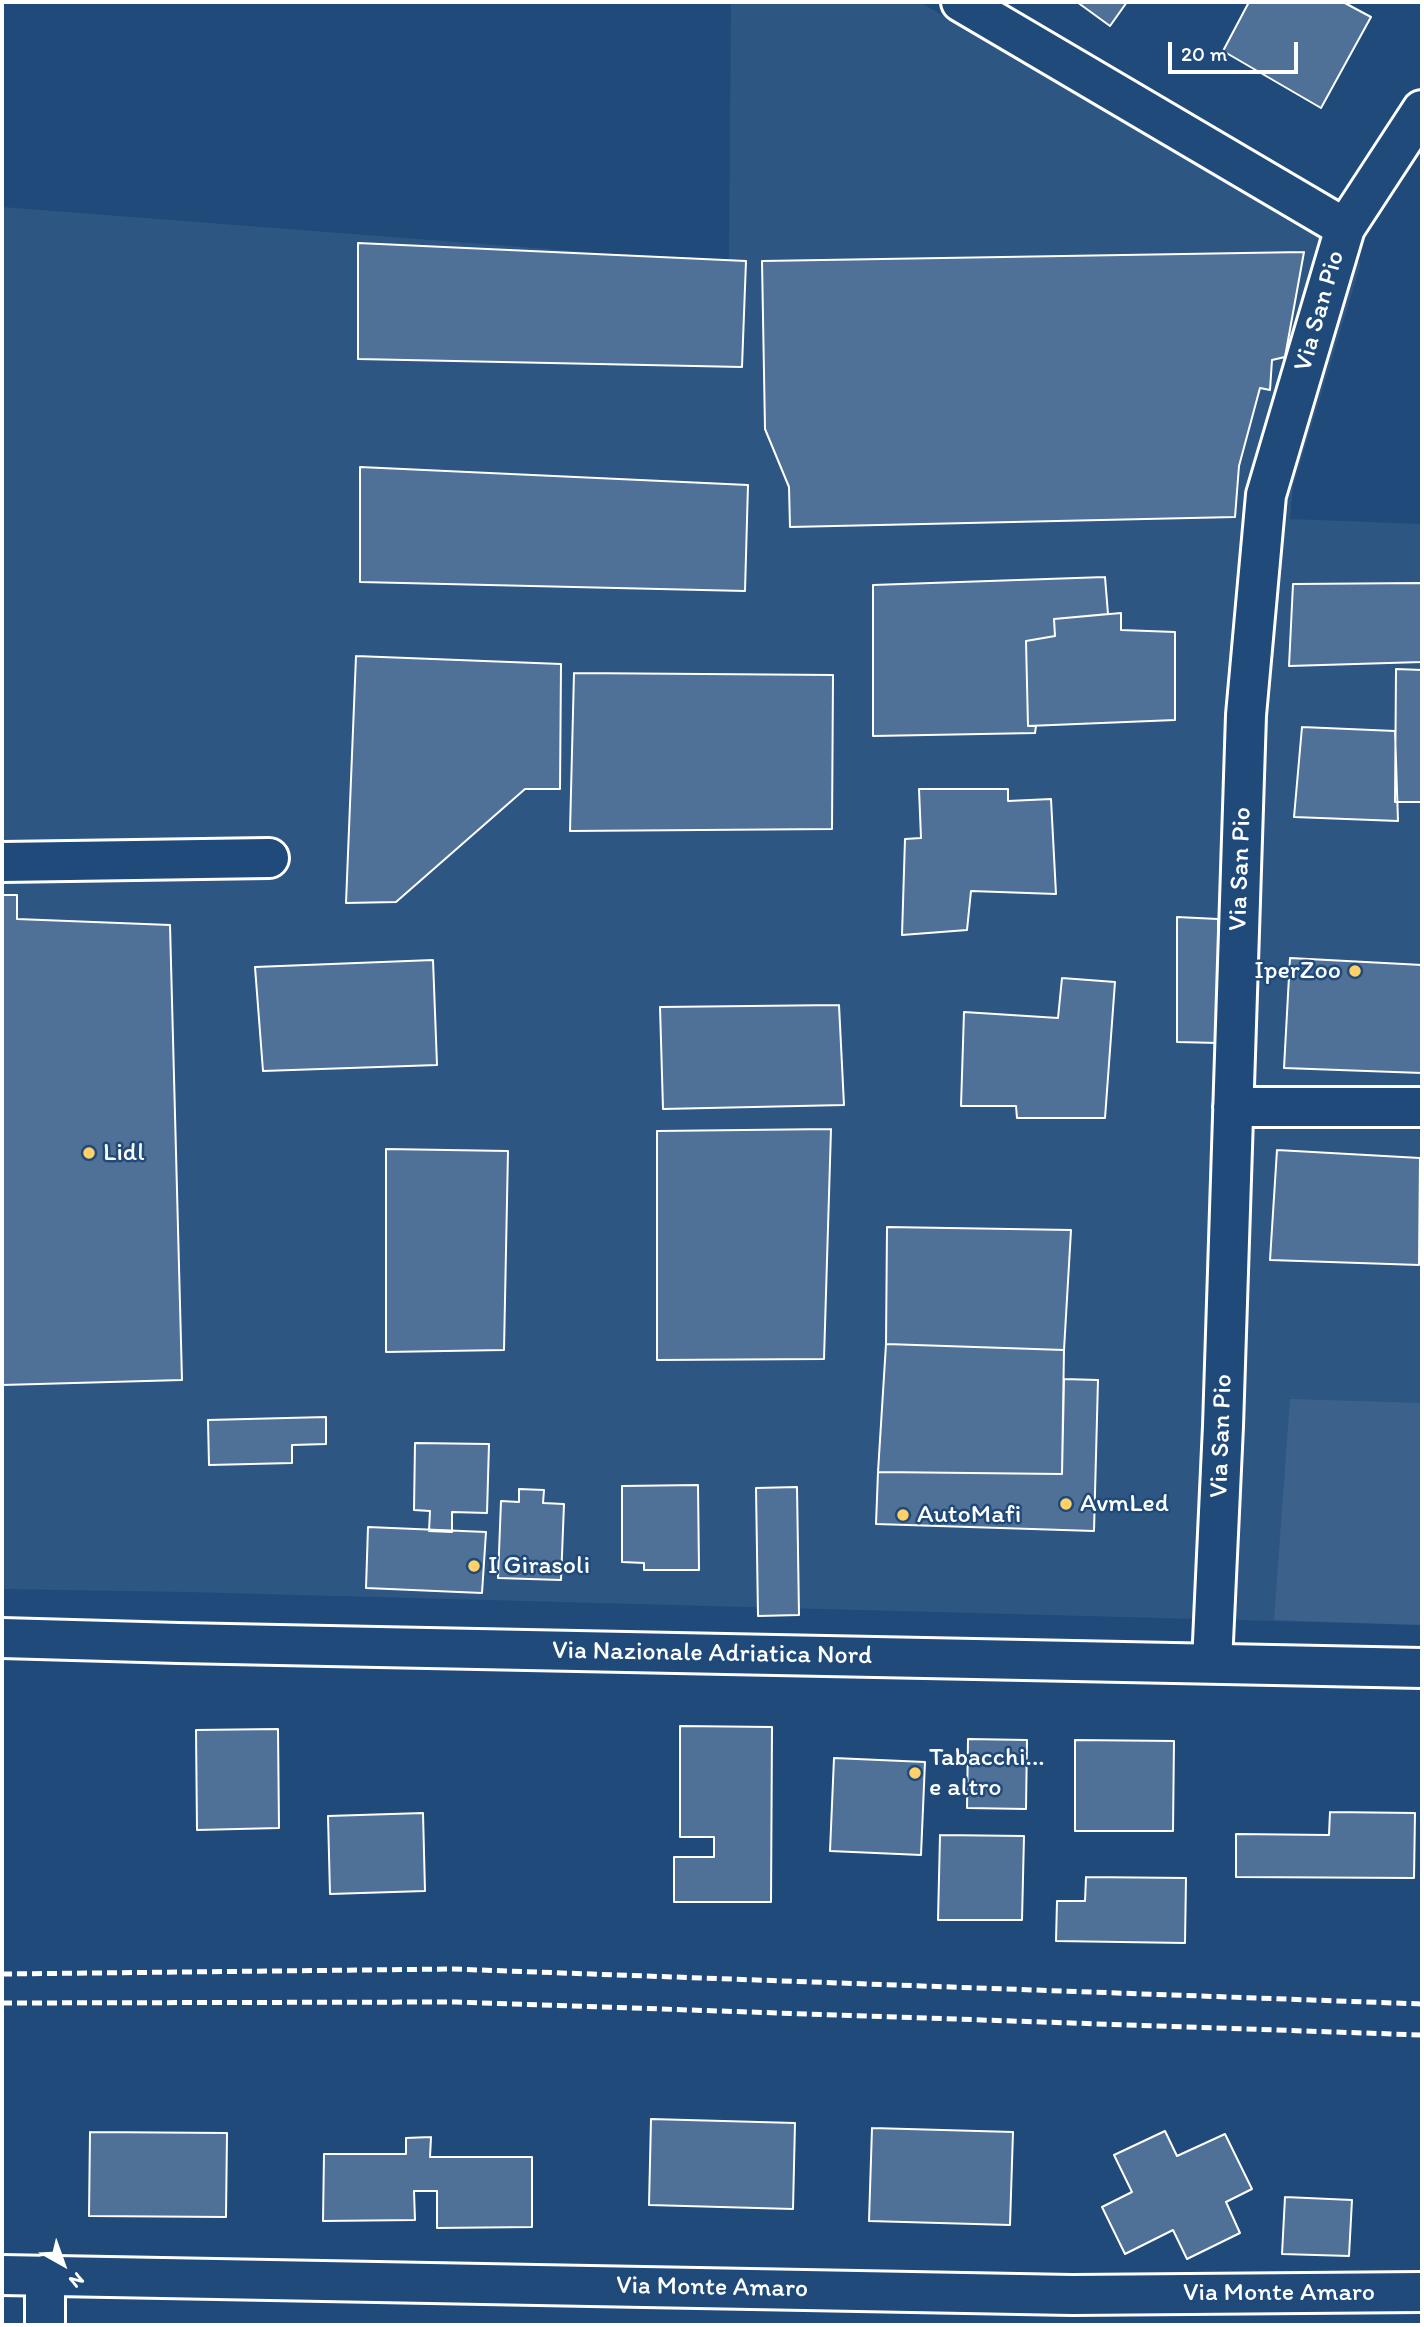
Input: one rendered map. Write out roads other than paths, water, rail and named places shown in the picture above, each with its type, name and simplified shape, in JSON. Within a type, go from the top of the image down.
[{"type":"street","points":[[961,2],[1345,228]]},
{"type":"street","name":"Via San Pio","points":[[1212,1663],[1246,715],[1266,495],[1345,228],[1422,110]]},
{"type":"street","points":[[2,862],[270,858]]},
{"type":"street","points":[[1233,1107],[1422,1107]]},
{"type":"street","name":"Via Nazionale Adriatica Nord","points":[[2,1638],[1422,1668]]},
{"type":"street","name":"Via Monte Amaro","points":[[2,2275],[1073,2310],[1422,2292]]},
{"type":"street","points":[[45,2275],[45,2325]]},
{"type":"railway","points":[[2,1974],[452,1969],[1422,2004]]},
{"type":"railway","points":[[2,2003],[456,2002],[1422,2035]]},
{"type":"place","name":"IperZoo","points":[[1355,971]]},
{"type":"place","name":"Lidl","points":[[89,1153]]},
{"type":"place","name":"AvmLed","points":[[1066,1504]]},
{"type":"place","name":"AutoMafi","points":[[903,1515]]},
{"type":"place","name":"I Girasoli","points":[[474,1566]]},
{"type":"place","name":"Tabacchi... e altro","points":[[915,1773]]}]
